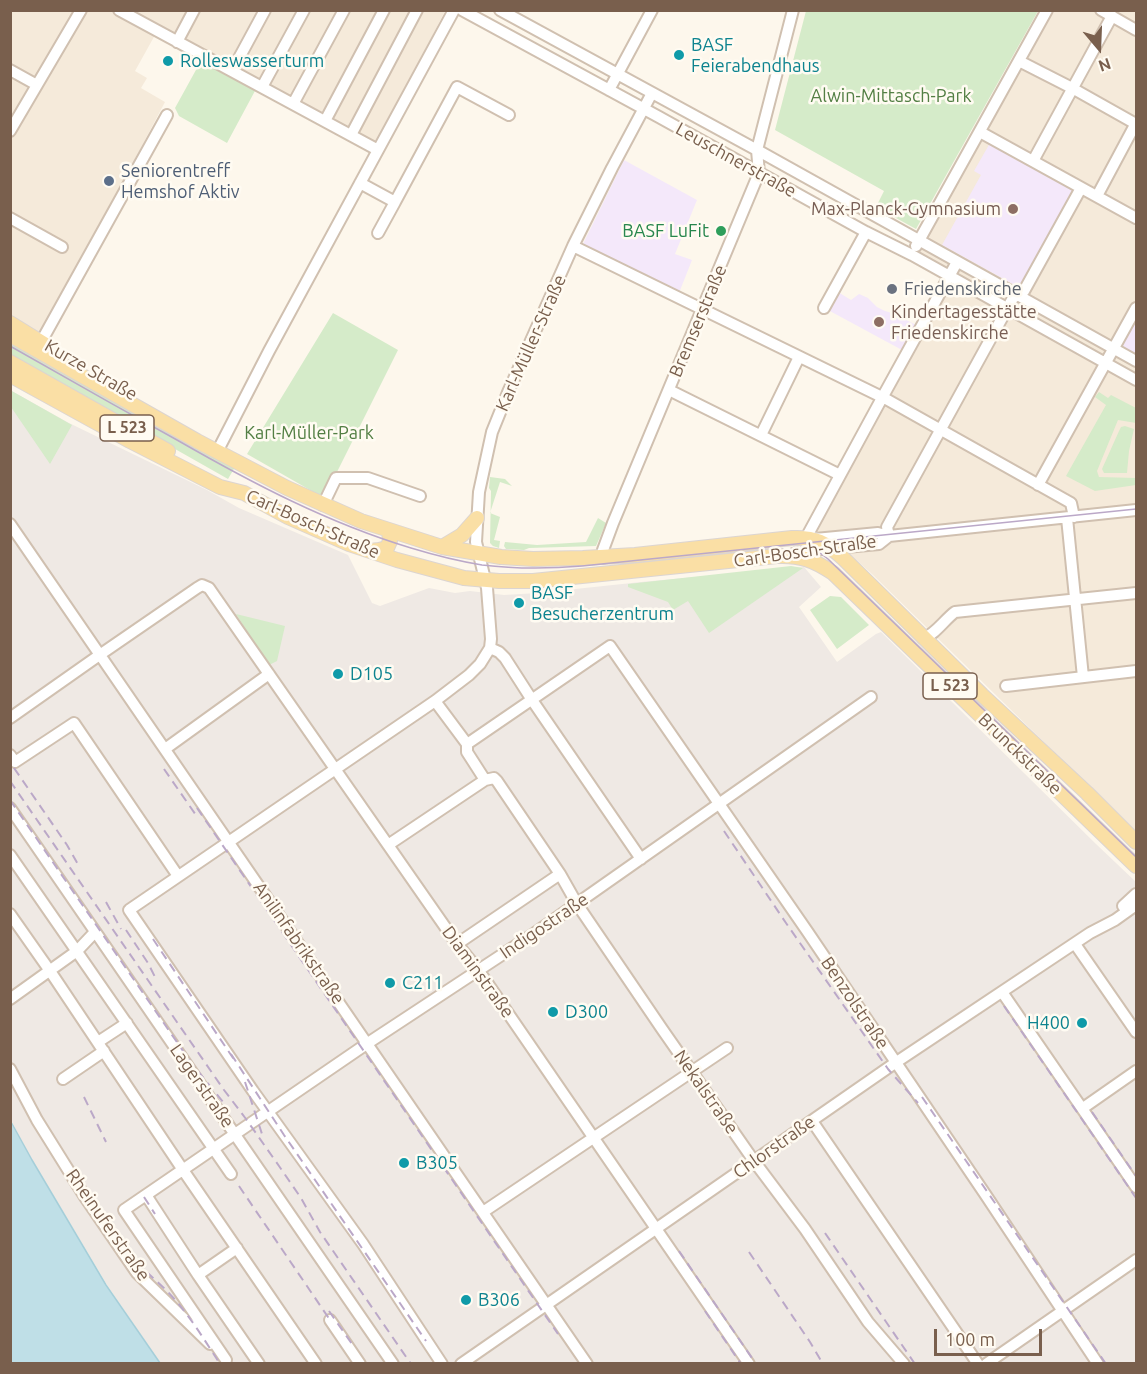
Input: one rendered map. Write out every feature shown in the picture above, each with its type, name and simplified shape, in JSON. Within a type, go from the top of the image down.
[{"type":"main road","name":"Kurze Straße","points":[[10,323],[149,403],[186,427],[197,441]]},
{"type":"main road","name":"L 523","points":[[10,335],[197,441]]},
{"type":"main road","name":"L 523","points":[[10,362],[244,493]]},
{"type":"main road","name":"Carl-Bosch-Straße","points":[[10,375],[220,487],[244,493],[288,517],[349,544],[464,578],[485,581],[544,580],[792,555]]},
{"type":"main road","name":"Carl-Bosch-Straße","points":[[197,441],[252,471],[323,505],[389,531],[442,547],[478,554],[533,559],[603,558],[810,538]]},
{"type":"main road","points":[[442,547],[462,535],[477,518]]},
{"type":"main road","points":[[368,551],[387,548],[390,542],[389,531]]},
{"type":"main road","name":"Brunckstraße","points":[[810,538],[832,548],[1137,842]]},
{"type":"main road","name":"Brunckstraße","points":[[792,555],[820,564],[833,573],[1137,866]]},
{"type":"street","points":[[10,131],[81,10]]},
{"type":"street","points":[[119,10],[378,150]]},
{"type":"street","points":[[177,42],[194,10]]},
{"type":"street","points":[[232,71],[264,10]]},
{"type":"street","points":[[262,87],[304,10]]},
{"type":"street","points":[[293,104],[344,10]]},
{"type":"street","points":[[325,121],[384,10]]},
{"type":"street","points":[[351,135],[417,10]]},
{"type":"street","points":[[217,452],[454,10]]},
{"type":"street","name":"Leuschnerstraße","points":[[462,10],[1137,380]]},
{"type":"street","name":"Leuschnerstraße","points":[[500,10],[1137,361]]},
{"type":"street","points":[[609,90],[652,10]]},
{"type":"street","name":"Bremserstraße","points":[[603,558],[603,550],[613,523],[759,173],[757,150],[793,10]]},
{"type":"street","points":[[912,255],[1047,10]]},
{"type":"street","points":[[1101,10],[1137,30]]},
{"type":"street","points":[[1033,161],[1112,16]]},
{"type":"street","points":[[1019,61],[1136,124],[1097,196]]},
{"type":"street","points":[[10,70],[37,86]]},
{"type":"street","points":[[378,233],[457,87],[509,115]]},
{"type":"street","name":"Karl-Müller-Straße","points":[[490,648],[485,581],[476,542],[481,480],[492,432],[508,390],[573,246],[652,93]]},
{"type":"street","points":[[41,342],[167,115]]},
{"type":"street","points":[[980,132],[1137,218]]},
{"type":"street","points":[[360,183],[394,202]]},
{"type":"street","points":[[889,536],[887,527],[1013,298],[1024,291],[1081,188]]},
{"type":"street","points":[[10,218],[62,247]]},
{"type":"street","points":[[824,308],[866,232]]},
{"type":"street","points":[[573,246],[882,398],[1071,503],[1083,677]]},
{"type":"street","points":[[810,538],[840,475],[957,262]]},
{"type":"street","points":[[1038,485],[1137,308]]},
{"type":"street","points":[[761,435],[800,357]]},
{"type":"street","points":[[669,390],[840,475]]},
{"type":"street","points":[[323,505],[336,478],[368,478],[420,496]]},
{"type":"street","name":"Carl-Bosch-Straße","points":[[810,538],[878,533],[889,536],[1137,510]]},
{"type":"street","name":"Anilinfabrikstraße","points":[[10,524],[587,1364]]},
{"type":"street","name":"Carl-Bosch-Straße","points":[[792,555],[801,551],[879,544],[889,536]]},
{"type":"street","name":"Diaminstraße","points":[[101,654],[202,585],[209,588],[457,944],[479,971],[749,1364]]},
{"type":"street","points":[[923,638],[929,637],[955,612],[1137,593]]},
{"type":"street","name":"Benzolstraße","points":[[532,700],[610,646],[807,931],[1098,1364]]},
{"type":"street","points":[[442,1364],[363,1244],[268,1112],[129,910],[435,701],[469,675],[480,664],[490,648],[505,658],[640,859]]},
{"type":"street","points":[[10,718],[101,654]]},
{"type":"street","points":[[1006,686],[1137,671]]},
{"type":"street","points":[[165,749],[269,674]]},
{"type":"street","name":"Indigostraße","points":[[227,1362],[124,1210],[368,1043],[577,904],[871,697]]},
{"type":"street","points":[[467,744],[532,700]]},
{"type":"street","points":[[388,845],[485,780],[467,752],[467,744],[435,701]]},
{"type":"street","points":[[10,755],[15,762],[74,723],[177,876]]},
{"type":"street","name":"Nekalstraße","points":[[485,780],[494,778],[497,781],[560,874],[577,904],[754,1161],[805,1229],[868,1322],[904,1364]]},
{"type":"street","name":"Lagerstraße","points":[[10,808],[393,1364]]},
{"type":"street","points":[[10,855],[231,1174]]},
{"type":"street","points":[[457,944],[560,874]]},
{"type":"street","points":[[1110,919],[1137,894]]},
{"type":"street","points":[[1110,919],[1137,905]]},
{"type":"street","points":[[10,914],[316,1364]]},
{"type":"street","name":"Chlorstraße","points":[[461,1364],[895,1063],[1110,919]]},
{"type":"street","points":[[10,999],[77,951],[95,932]]},
{"type":"street","points":[[1075,944],[1137,1032]]},
{"type":"street","points":[[1002,992],[1137,1187]]},
{"type":"street","points":[[63,1079],[127,1023]]},
{"type":"street","points":[[483,1212],[727,1048]]},
{"type":"street","name":"Rheinuferstraße","points":[[10,1070],[37,1120],[137,1273],[227,1362]]},
{"type":"street","points":[[1083,1108],[1137,1071]]},
{"type":"street","points":[[812,1120],[978,1364]]},
{"type":"street","points":[[146,1195],[259,1364]]},
{"type":"street","points":[[198,1275],[237,1248]]},
{"type":"street","points":[[986,1364],[1137,1260]]},
{"type":"street","points":[[330,1320],[360,1364]]},
{"type":"shaded area","points":[[11,11],[110,11],[155,35],[135,71],[147,78],[141,88],[165,102],[51,318],[39,335],[11,316]]},
{"type":"shaded area","points":[[123,11],[445,11],[376,147]]},
{"type":"shaded area","points":[[1050,11],[1136,11],[1136,832],[873,575],[830,536],[804,529],[946,279],[908,256]]},
{"type":"shaded area","name":"Max-Planck-Gymnasium","points":[[990,143],[1075,190],[1020,288],[942,245],[981,175],[974,171]]},
{"type":"shaded area","points":[[624,160],[697,200],[675,254],[692,260],[679,293],[582,246]]},
{"type":"shaded area","name":"Kindertagesstätte Friedenskirche","points":[[838,292],[851,300],[859,294],[868,298],[877,307],[916,325],[902,350],[828,310]]},
{"type":"shaded area","points":[[1136,313],[1136,360],[1117,350]]},
{"type":"shaded area","points":[[10,390],[69,423],[239,508],[348,555],[372,603],[380,606],[429,588],[455,593],[470,591],[504,595],[804,567],[821,587],[799,607],[837,662],[881,632],[1136,882],[1136,1363],[160,1363],[107,1285],[32,1160],[11,1120]]},
{"type":"green space","name":"Alwin-Mittasch-Park","points":[[806,11],[1038,11],[916,229],[876,207],[884,191],[775,130]]},
{"type":"green space","points":[[202,59],[256,89],[227,143],[179,116],[175,108]]},
{"type":"green space","name":"Karl-Müller-Park","points":[[333,313],[398,350],[324,498],[247,454]]},
{"type":"green space","points":[[11,341],[235,467],[228,479],[11,356]]},
{"type":"green space","points":[[10,390],[72,425],[50,464],[11,407]]},
{"type":"green space","points":[[1099,392],[1108,398],[1111,395],[1136,408],[1136,423],[1118,420],[1097,471],[1099,477],[1136,478],[1136,485],[1095,491],[1066,476],[1106,405],[1095,397]]},
{"type":"green space","points":[[1121,427],[1134,429],[1127,473],[1104,473],[1102,469]]},
{"type":"green space","points":[[490,477],[505,479],[512,486],[500,482],[491,511],[489,488]]},
{"type":"green space","points":[[491,513],[500,517],[494,540],[500,541],[499,548],[490,543]]},
{"type":"green space","points":[[598,518],[606,523],[596,546],[524,550],[506,549],[504,546],[505,542],[537,545],[586,542]]},
{"type":"green space","points":[[791,566],[803,568],[709,633],[688,601],[673,610],[668,602],[628,587],[628,584]]},
{"type":"green space","points":[[830,596],[841,597],[869,625],[837,649],[810,610]]},
{"type":"green space","points":[[236,614],[285,626],[277,661],[269,665]]},
{"type":"water","points":[[10,1120],[106,1285],[160,1363],[11,1363]]},
{"type":"tram line","points":[[10,346],[205,456],[291,501],[380,538],[437,555],[482,565],[532,568],[582,566],[1136,509]]},
{"type":"tram line","points":[[801,547],[816,550],[828,559],[1136,857]]},
{"type":"railway","points":[[14,768],[67,845],[80,868]]},
{"type":"railway","points":[[164,769],[198,818]]},
{"type":"railway","points":[[10,781],[279,1166],[301,1198],[320,1232],[411,1364]]},
{"type":"railway","points":[[10,800],[192,1064],[223,1102]]},
{"type":"railway","points":[[197,808],[558,1334]]},
{"type":"railway","points":[[724,831],[888,1069],[918,1103]]},
{"type":"railway","points":[[106,902],[121,929]]},
{"type":"railway","points":[[126,930],[157,981]]},
{"type":"railway","points":[[153,939],[235,1061]]},
{"type":"railway","points":[[1004,1006],[1136,1198]]},
{"type":"railway","points":[[231,1054],[426,1341]]},
{"type":"railway","points":[[245,1082],[262,1134]]},
{"type":"railway","points":[[84,1097],[106,1142]]},
{"type":"railway","points":[[922,1097],[1106,1364]]},
{"type":"railway","points":[[1092,1112],[1136,1176]]},
{"type":"railway","points":[[239,1186],[330,1320]]},
{"type":"railway","points":[[144,1197],[155,1214]]},
{"type":"railway","points":[[103,1231],[175,1300],[196,1326],[220,1364]]},
{"type":"railway","points":[[825,1233],[915,1364]]},
{"type":"railway","points":[[679,1251],[756,1364]]},
{"type":"railway","points":[[749,1252],[823,1364]]},
{"type":"railway","points":[[329,1311],[352,1344]]},
{"type":"railway","points":[[705,1311],[741,1364]]},
{"type":"place","name":"BASF Feierabendhaus","points":[[679,55]]},
{"type":"place","name":"Rolleswasserturm","points":[[168,61]]},
{"type":"place","name":"Seniorentreff Hemshof Aktiv","points":[[109,181]]},
{"type":"place","name":"Max-Planck-Gymnasium","points":[[1013,209]]},
{"type":"place","name":"BASF LuFit","points":[[721,231]]},
{"type":"place","name":"Friedenskirche","points":[[892,289]]},
{"type":"place","name":"Kindertagesstätte Friedenskirche","points":[[879,322]]},
{"type":"place","name":"BASF Besucherzentrum","points":[[519,603]]},
{"type":"place","name":"D105","points":[[338,674]]},
{"type":"place","name":"C211","points":[[390,983]]},
{"type":"place","name":"D300","points":[[553,1012]]},
{"type":"place","name":"H400","points":[[1082,1023]]},
{"type":"place","name":"B305","points":[[404,1163]]},
{"type":"place","name":"B306","points":[[466,1300]]}]
